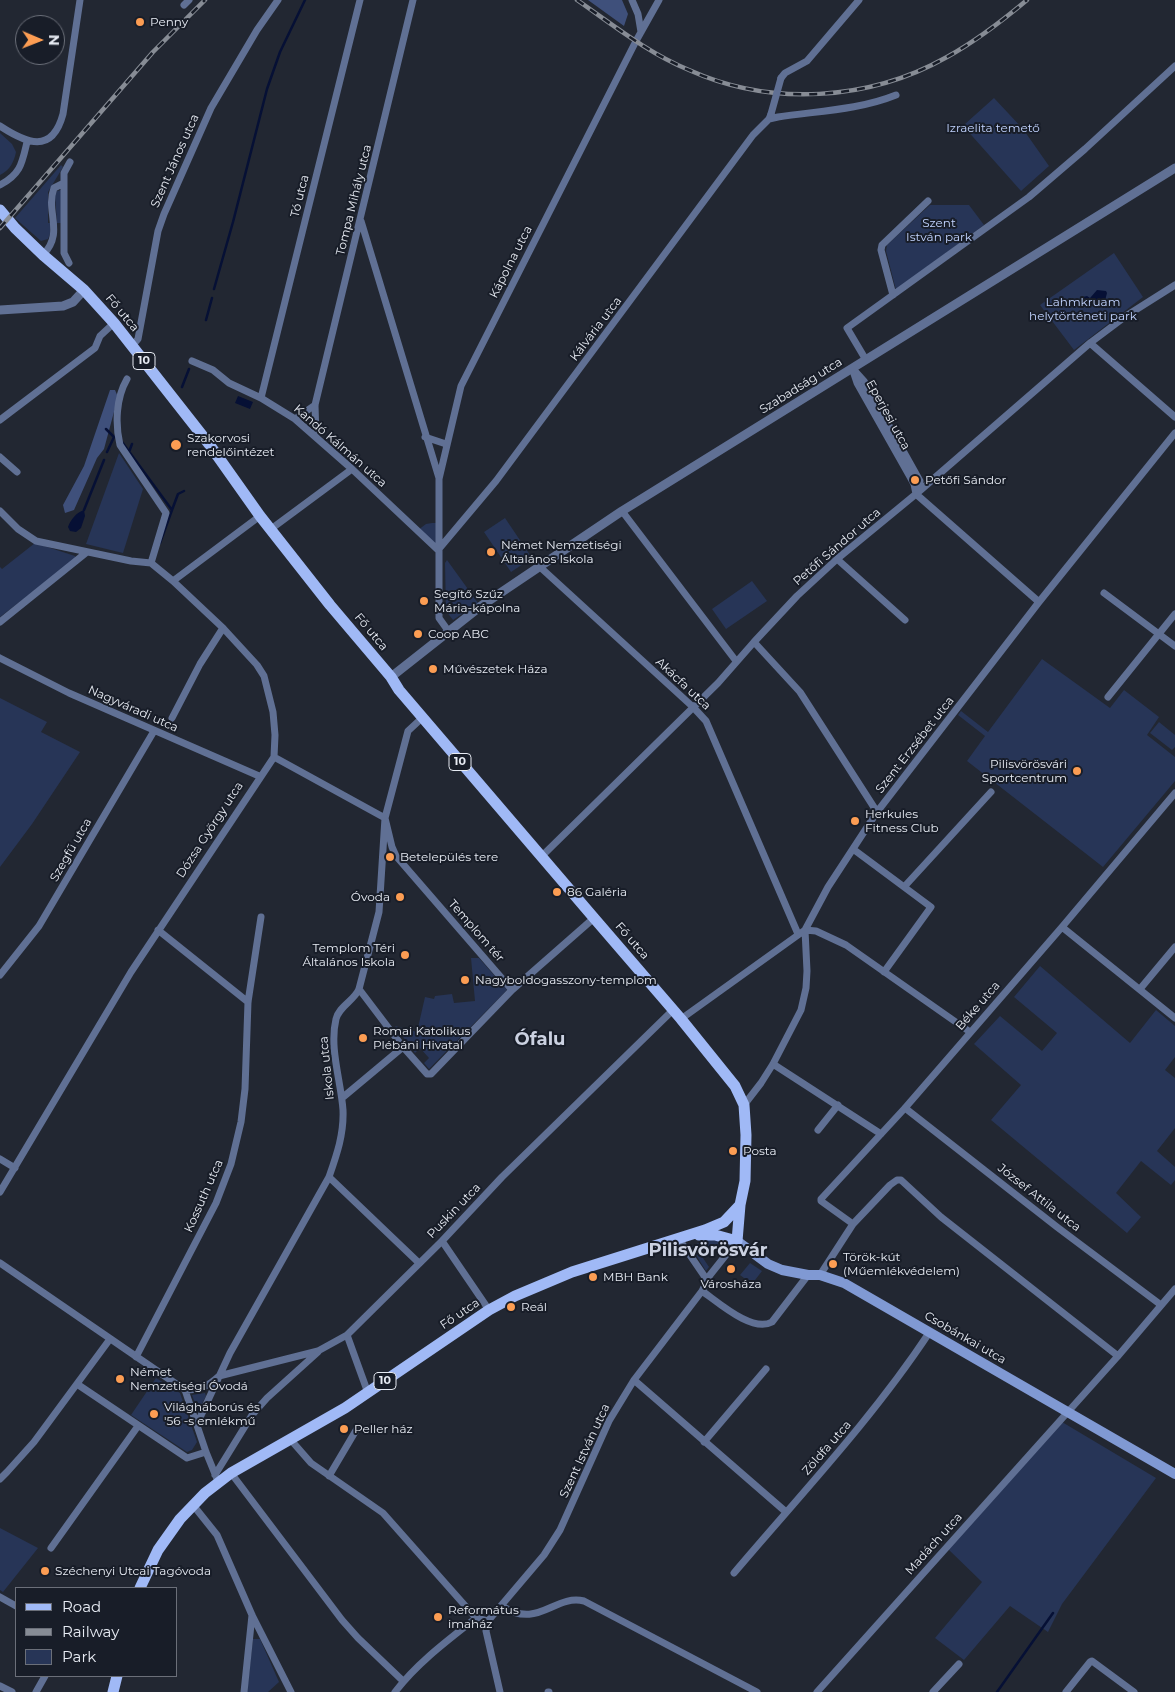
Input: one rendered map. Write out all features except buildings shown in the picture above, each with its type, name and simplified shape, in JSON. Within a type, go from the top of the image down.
[{"type":"main road","name":"Fő utca","points":[[0,210],[15,228],[43,255],[84,290],[114,323],[209,444],[260,516],[330,605],[391,677],[422,718],[674,1009],[735,1086],[744,1104],[746,1172],[740,1205],[724,1222],[683,1237],[568,1273],[515,1296],[489,1310],[368,1393],[231,1473],[217,1479],[180,1519],[158,1550],[140,1587]]},
{"type":"main road","points":[[736,1239],[740,1205]]},
{"type":"main road","points":[[724,1222],[732,1227],[736,1239]]},
{"type":"main road","points":[[683,1237],[711,1234],[736,1239]]},
{"type":"main road","name":"Csobánkai utca","points":[[736,1239],[776,1268],[808,1275],[820,1274],[844,1283],[1175,1474]]},
{"type":"main road","points":[[113,1692],[117,1677]]},
{"type":"street","points":[[0,126],[27,142],[46,139],[58,129],[61,122],[80,0]]},
{"type":"street","name":"Szent János utca","points":[[132,346],[138,339],[158,230],[164,214],[211,108],[257,30],[278,0]]},
{"type":"street","name":"Tó utca","points":[[261,398],[360,0]]},
{"type":"street","name":"Tompa Mihály utca","points":[[316,437],[315,405],[413,0]]},
{"type":"street","points":[[632,0],[638,14],[641,32]]},
{"type":"street","name":"Kápolna utca","points":[[447,633],[440,618],[438,550],[439,479],[461,386],[659,0]]},
{"type":"street","name":"Kálvária utca","points":[[438,550],[496,480],[753,135],[770,116],[781,78],[785,73],[807,61],[859,0]]},
{"type":"street","points":[[866,360],[847,328],[1029,197],[1085,150],[1175,66]]},
{"type":"street","points":[[770,116],[778,117],[862,105],[881,101],[896,95]]},
{"type":"street","points":[[0,184],[16,173],[23,159],[27,142]]},
{"type":"street","points":[[69,263],[64,253],[64,173],[70,162]]},
{"type":"street","name":"Szabadság utca","points":[[391,677],[481,606],[622,511],[1175,168]]},
{"type":"street","points":[[43,255],[52,243],[54,233],[51,195],[54,188],[64,183]]},
{"type":"street","points":[[893,295],[882,245],[928,202]]},
{"type":"street","points":[[360,220],[439,479]]},
{"type":"street","name":"Petőfi Sándor utca","points":[[542,856],[718,683],[736,661],[798,596],[837,559],[916,494],[1090,342],[1126,316],[1175,285]]},
{"type":"street","points":[[0,310],[63,306],[73,302],[84,290]]},
{"type":"street","points":[[0,420],[95,348],[100,336],[114,323]]},
{"type":"street","points":[[1090,342],[1175,417]]},
{"type":"street","name":"Kandó Kálmán utca","points":[[192,361],[213,370],[229,383],[261,398],[295,419],[352,469],[438,550]]},
{"type":"street","name":"Eperjesi utca","points":[[852,368],[864,381],[920,481],[916,494]]},
{"type":"street","points":[[127,379],[122,389],[117,433],[120,445],[166,512],[150,564]]},
{"type":"street","points":[[295,419],[315,405]]},
{"type":"street","name":"Szent Erzsébet utca","points":[[801,932],[877,812],[1039,602],[1175,434]]},
{"type":"street","points":[[425,437],[446,444]]},
{"type":"street","points":[[0,457],[17,472]]},
{"type":"street","points":[[271,530],[352,469]]},
{"type":"street","points":[[916,494],[1039,602]]},
{"type":"street","points":[[0,511],[18,529],[36,541],[131,562],[150,564],[173,581],[223,628],[257,665],[264,676],[274,712],[274,757],[385,818]]},
{"type":"street","points":[[622,511],[736,661]]},
{"type":"street","points":[[173,581],[260,516]]},
{"type":"street","points":[[0,622],[87,552]]},
{"type":"street","points":[[837,559],[904,620]]},
{"type":"street","name":"Akácfa utca","points":[[540,567],[706,721],[801,932]]},
{"type":"street","points":[[1104,593],[1175,646]]},
{"type":"street","points":[[1108,697],[1175,614]]},
{"type":"street","points":[[172,718],[200,664],[223,628]]},
{"type":"street","points":[[754,642],[800,692],[877,812]]},
{"type":"street","name":"Nagyváradi utca","points":[[0,658],[69,693],[260,776]]},
{"type":"street","name":"Iskola utca","points":[[197,1424],[244,1326],[329,1177],[342,1138],[342,1098],[335,1054],[335,1022],[340,1011],[354,997],[358,989],[379,912],[385,818],[408,730],[422,718]]},
{"type":"street","name":"Szegfű utca","points":[[0,975],[39,926],[154,730]]},
{"type":"street","name":"Dózsa György utca","points":[[0,1192],[126,980],[274,757]]},
{"type":"street","points":[[904,887],[991,792]]},
{"type":"street","name":"Béke utca","points":[[854,1224],[821,1201],[821,1199],[905,1108],[1175,793]]},
{"type":"street","name":"Templom tér","points":[[385,818],[396,856],[512,990]]},
{"type":"street","points":[[853,849],[931,908],[884,972]]},
{"type":"street","name":"Kossuth utca","points":[[136,1357],[216,1203],[231,1164],[242,1122],[249,988],[261,917]]},
{"type":"street","points":[[358,989],[403,1047],[428,1074],[431,1074],[512,990],[594,918]]},
{"type":"street","points":[[1062,927],[1175,1018]]},
{"type":"street","points":[[158,930],[248,1002]]},
{"type":"street","points":[[682,1019],[801,932],[816,931],[846,945],[970,1032]]},
{"type":"street","points":[[744,1104],[773,1064],[795,1022],[803,1000],[807,971],[801,932]]},
{"type":"street","points":[[1140,989],[1175,947]]},
{"type":"street","name":"Puskin utca","points":[[219,1376],[318,1351],[347,1334],[442,1241],[502,1176],[674,1009]]},
{"type":"street","points":[[342,1098],[403,1047]]},
{"type":"street","points":[[773,1064],[881,1134]]},
{"type":"street","points":[[818,1130],[838,1105]]},
{"type":"street","name":"József Attila utca","points":[[905,1108],[1057,1227],[1161,1305]]},
{"type":"street","points":[[0,1159],[15,1168]]},
{"type":"street","points":[[329,1177],[419,1263]]},
{"type":"street","points":[[820,1274],[854,1224],[878,1197],[897,1180],[901,1180],[941,1217],[1118,1356]]},
{"type":"street","points":[[683,1237],[707,1280]]},
{"type":"street","name":"Szent István utca","points":[[488,1621],[544,1555],[560,1530],[609,1421],[634,1380],[702,1291],[707,1280],[736,1239]]},
{"type":"street","points":[[442,1241],[489,1310]]},
{"type":"street","points":[[0,1263],[185,1390],[217,1479]]},
{"type":"street","points":[[702,1291],[750,1322],[758,1325],[768,1324],[772,1322],[808,1275]]},
{"type":"street","name":"Madách utca","points":[[817,1692],[1118,1356],[1175,1289]]},
{"type":"street","name":"Zöldfa utca","points":[[734,1573],[848,1442],[901,1376],[930,1333]]},
{"type":"street","points":[[347,1334],[368,1393]]},
{"type":"street","points":[[0,1478],[8,1472],[34,1442],[110,1339]]},
{"type":"street","points":[[217,1479],[252,1415],[267,1398],[318,1351]]},
{"type":"street","points":[[704,1442],[766,1369]]},
{"type":"street","points":[[185,1390],[202,1389],[219,1376]]},
{"type":"street","points":[[634,1380],[786,1512]]},
{"type":"street","points":[[77,1384],[187,1458],[206,1452]]},
{"type":"street","points":[[51,1548],[138,1426]]},
{"type":"street","points":[[329,1476],[358,1428]]},
{"type":"street","points":[[290,1439],[311,1463],[383,1513],[476,1618],[488,1621],[486,1631],[500,1692]]},
{"type":"street","points":[[231,1473],[342,1620],[364,1644],[404,1681]]},
{"type":"street","points":[[193,1505],[217,1535],[252,1615],[291,1692]]},
{"type":"street","points":[[0,1597],[15,1605]]},
{"type":"street","points":[[502,1606],[511,1612],[526,1615],[534,1614],[570,1600],[584,1601],[757,1692]]},
{"type":"street","points":[[244,1692],[252,1615]]},
{"type":"street","points":[[395,1692],[404,1681],[448,1640],[476,1618]]},
{"type":"street","points":[[1066,1692],[1090,1662],[1134,1692]]},
{"type":"street","points":[[934,1692],[960,1664]]},
{"type":"street","points":[[36,1692],[44,1677]]},
{"type":"street","points":[[0,1686],[12,1692]]},
{"type":"green space","name":"Izraelita temető","points":[[994,98],[1023,129],[1049,166],[1021,191],[965,128],[965,124]]},
{"type":"green space","points":[[0,133],[12,144],[16,152],[11,165],[0,175]]},
{"type":"green space","points":[[61,165],[63,167],[48,192],[50,234],[48,239],[41,241],[15,218]]},
{"type":"green space","points":[[61,190],[63,223],[57,223],[55,196],[57,191]]},
{"type":"green space","name":"Szent István park","points":[[930,205],[969,205],[984,225],[896,290],[886,251],[887,245]]},
{"type":"green space","name":"Lahmkruam helytörténeti park","points":[[1114,253],[1143,297],[1074,350],[1040,305]]},
{"type":"green space","points":[[119,453],[143,489],[123,553],[86,544]]},
{"type":"green space","points":[[505,518],[532,558],[511,572],[484,532]]},
{"type":"green space","points":[[437,523],[437,546],[418,530],[426,524]]},
{"type":"green space","points":[[35,543],[75,556],[75,559],[0,617],[0,567],[2,569]]},
{"type":"green space","points":[[447,560],[478,603],[453,620],[446,611],[445,563]]},
{"type":"green space","points":[[752,581],[767,601],[726,629],[712,609]]},
{"type":"green space","name":"Pilisvörösvári Sportcentrum","points":[[1042,659],[1110,708],[1124,690],[1159,717],[1147,735],[1175,757],[1175,781],[1103,867],[967,761],[985,736],[958,715],[961,711],[988,732]]},
{"type":"green space","points":[[0,698],[47,722],[41,732],[80,752],[32,824],[0,867]]},
{"type":"green space","points":[[1159,722],[1175,735],[1175,747],[1172,750],[1150,733]]},
{"type":"green space","points":[[471,958],[479,958],[507,990],[429,1069],[424,1063],[429,1058],[420,1048],[415,1053],[395,1026],[417,1032],[425,997],[434,999],[435,996],[452,994],[454,1003],[475,1001]]},
{"type":"green space","points":[[1040,966],[1130,1043],[1156,1010],[1175,1026],[1175,1057],[1165,1070],[1175,1078],[1175,1128],[1157,1151],[1175,1167],[1175,1180],[1171,1185],[1141,1161],[1116,1193],[1141,1217],[1127,1233],[991,1120],[1021,1085],[974,1044],[1000,1016],[1042,1051],[1057,1033],[1014,997]]},
{"type":"green space","points":[[706,1239],[724,1242],[718,1247],[709,1246],[703,1251],[703,1258],[709,1267],[706,1271],[691,1247]]},
{"type":"green space","points":[[750,1263],[762,1271],[752,1284],[740,1275]]},
{"type":"green space","points":[[156,1378],[180,1393],[197,1442],[192,1450],[187,1452],[131,1415]]},
{"type":"green space","points":[[205,1393],[206,1396],[198,1411],[192,1395]]},
{"type":"green space","points":[[1062,1422],[1156,1478],[1062,1604],[1048,1632],[1010,1606],[964,1660],[935,1638],[982,1582],[948,1549]]},
{"type":"green space","points":[[0,1528],[38,1548],[3,1592],[0,1590]]},
{"type":"green space","points":[[253,1639],[260,1639],[279,1682],[268,1692],[247,1692]]},
{"type":"shaded area","points":[[588,0],[622,0],[628,14],[624,26]]},
{"type":"shaded area","points":[[1097,290],[1106,291],[1105,301],[1083,307],[1081,305],[1083,297],[1087,296],[1090,298]]},
{"type":"shaded area","points":[[110,390],[115,390],[118,397],[104,449],[97,458],[74,510],[65,513],[63,505],[84,466]]},
{"type":"shaded area","points":[[238,396],[253,402],[250,409],[235,403]]},
{"type":"shaded area","points":[[84,510],[85,516],[81,528],[76,532],[70,531],[68,527],[72,519]]},
{"type":"waterway","points":[[214,289],[267,89],[280,52],[305,0]]},
{"type":"waterway","points":[[206,320],[212,298]]},
{"type":"waterway","points":[[182,387],[189,369]]},
{"type":"waterway","points":[[106,429],[114,437],[107,452]]},
{"type":"waterway","points":[[122,442],[172,510],[160,543]]},
{"type":"waterway","points":[[129,452],[132,444]]},
{"type":"waterway","points":[[84,510],[104,460]]},
{"type":"waterway","points":[[172,510],[178,494],[184,491]]},
{"type":"waterway","points":[[997,1692],[1053,1613]]},
{"type":"railway","points":[[0,228],[153,52],[205,0]]},
{"type":"railway","points":[[577,0],[645,47],[689,70],[720,82],[753,90],[786,94],[820,94],[853,90],[885,83],[917,72],[968,44],[1027,0]]},
{"type":"place","name":"Penny","points":[[140,22]]},
{"type":"place","name":"Szakorvosi rendelőintézet","points":[[176,445]]},
{"type":"place","name":"Petőfi Sándor","points":[[915,480]]},
{"type":"place","name":"Német Nemzetiségi Általános Iskola","points":[[491,552]]},
{"type":"place","name":"Segítő Szűz Mária-kápolna","points":[[424,601]]},
{"type":"place","name":"Coop ABC","points":[[418,634]]},
{"type":"place","name":"Művészetek Háza","points":[[433,669]]},
{"type":"place","name":"Pilisvörösvári Sportcentrum","points":[[1077,771]]},
{"type":"place","name":"Herkules Fitness Club","points":[[855,821]]},
{"type":"place","name":"Betelepülés tere","points":[[390,857]]},
{"type":"place","name":"86 Galéria","points":[[557,892]]},
{"type":"place","name":"Óvoda","points":[[400,897]]},
{"type":"place","name":"Templom Téri Általános Iskola","points":[[405,955]]},
{"type":"place","name":"Nagyboldogasszony-templom","points":[[465,980]]},
{"type":"place","name":"Romai Katolikus Plébáni Hivatal","points":[[363,1038]]},
{"type":"place","name":"Posta","points":[[733,1151]]},
{"type":"place","name":"Török-kút (Műemlékvédelem)","points":[[833,1264]]},
{"type":"place","name":"Városháza","points":[[731,1269]]},
{"type":"place","name":"MBH Bank","points":[[593,1277]]},
{"type":"place","name":"Reál","points":[[511,1307]]},
{"type":"place","name":"Német Nemzetiségi Óvodá","points":[[120,1379]]},
{"type":"place","name":"Világháborús és '56 -s emlékmű","points":[[154,1414]]},
{"type":"place","name":"Peller ház","points":[[344,1429]]},
{"type":"place","name":"Széchenyi Utcai Tagóvoda","points":[[45,1571]]},
{"type":"place","name":"Református imaház","points":[[438,1617]]},
{"type":"district","name":"Ófalu","points":[[540,1040]]},
{"type":"district","name":"Pilisvörösvár","points":[[708,1251]]}]
